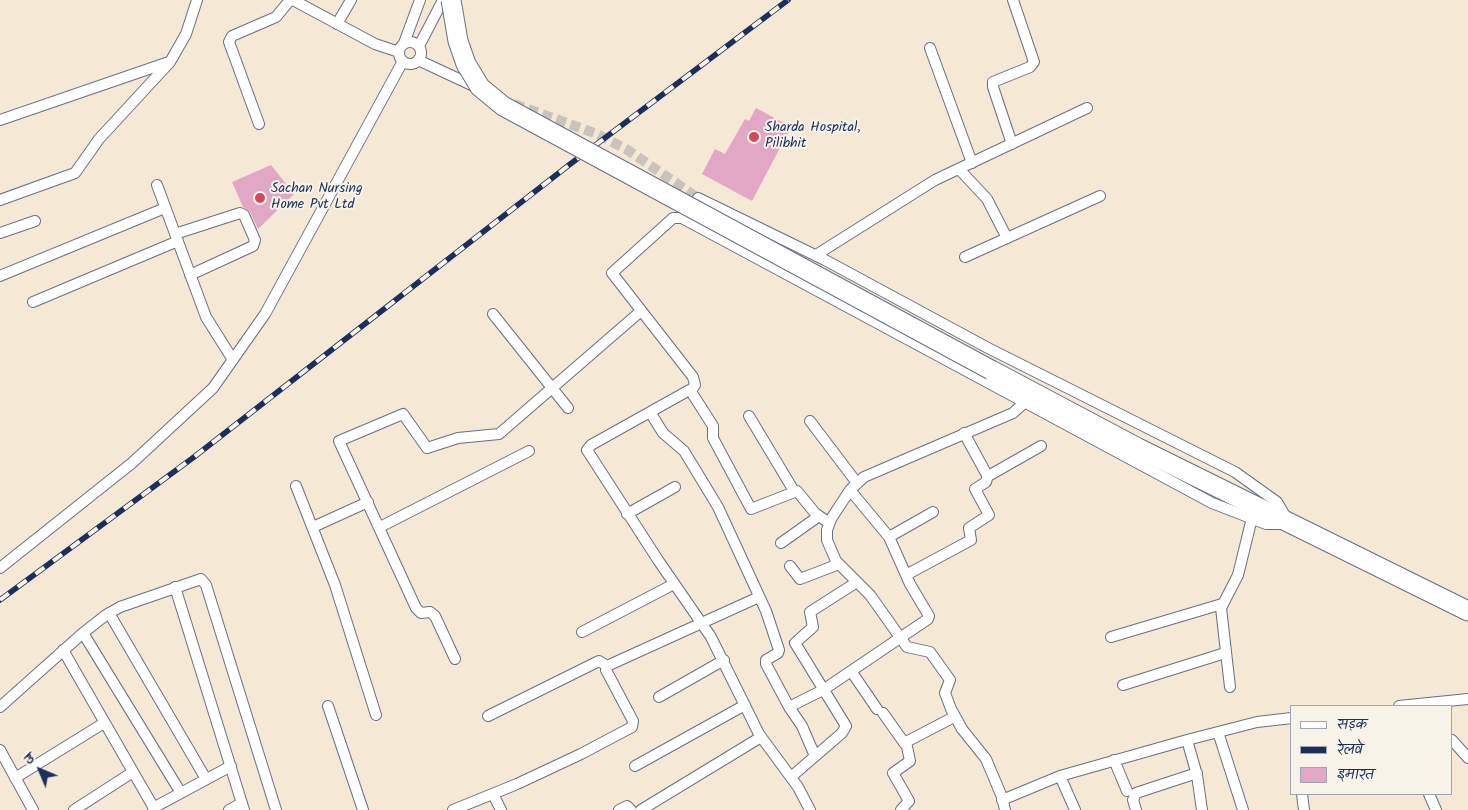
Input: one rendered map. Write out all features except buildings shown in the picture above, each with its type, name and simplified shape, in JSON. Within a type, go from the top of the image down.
[{"type":"highway","points":[[451,0],[458,40],[466,64],[480,87],[503,106],[1138,448],[1468,611]]},
{"type":"street","points":[[0,200],[75,173],[99,140],[170,62],[186,34],[197,0]]},
{"type":"street","points":[[259,124],[229,42],[232,36],[276,17],[292,0],[375,44],[402,52],[412,63],[418,60],[421,52],[418,46],[412,42],[402,52]]},
{"type":"street","points":[[337,24],[351,0]]},
{"type":"street","points":[[0,568],[132,463],[213,388],[265,314],[402,52],[420,0]]},
{"type":"street","points":[[418,46],[443,0]]},
{"type":"street","points":[[1012,144],[993,82],[1030,67],[1034,62],[1013,0]]},
{"type":"street","points":[[930,48],[972,163]]},
{"type":"street","points":[[418,60],[506,101]]},
{"type":"street","points":[[0,120],[170,62]]},
{"type":"street","points":[[816,256],[924,186],[1087,108]]},
{"type":"street","points":[[959,169],[987,199],[1007,238]]},
{"type":"street","points":[[157,185],[206,317],[233,360]]},
{"type":"street","points":[[966,257],[1100,196]]},
{"type":"street","points":[[698,198],[816,256],[984,346],[1235,472],[1277,502],[1290,524]]},
{"type":"street","points":[[0,276],[165,208]]},
{"type":"street","points":[[33,302],[176,238],[240,213],[244,216],[255,240],[253,246],[190,275]]},
{"type":"street","points":[[810,810],[791,777],[761,737],[724,660],[587,450],[591,445],[693,388],[695,381],[613,276],[613,270],[673,218],[682,218],[1212,503],[1266,524],[1290,524]]},
{"type":"street","points":[[0,233],[35,221]]},
{"type":"street","points":[[455,659],[435,616],[430,612],[418,612],[380,527],[339,445],[341,439],[403,414],[427,448],[458,438],[498,434],[641,311]]},
{"type":"street","points":[[494,314],[568,408]]},
{"type":"street","points":[[690,390],[712,426],[713,438],[751,509],[794,491],[800,492],[819,516],[829,523]]},
{"type":"street","points":[[1024,403],[1016,412],[875,471],[853,486],[829,523],[827,540],[839,564],[870,595],[900,638],[910,649],[930,652],[950,680],[945,693],[954,716],[986,759],[1004,805],[1060,776],[1257,722],[1290,718]]},
{"type":"street","points":[[650,412],[663,433],[684,451],[718,507],[759,596],[779,650],[778,653],[766,660],[766,664],[789,707],[802,726],[816,756]]},
{"type":"street","points":[[749,416],[794,491]]},
{"type":"street","points":[[789,707],[823,690],[928,619],[929,616],[906,575],[889,537],[810,421]]},
{"type":"street","points":[[964,434],[984,472],[988,475]]},
{"type":"street","points":[[906,575],[971,540],[969,528],[989,515],[976,489],[986,482],[988,475],[1041,446]]},
{"type":"street","points":[[380,527],[529,451]]},
{"type":"street","points":[[296,486],[335,585],[376,715]]},
{"type":"street","points":[[627,514],[675,487]]},
{"type":"street","points":[[313,527],[368,502]]},
{"type":"street","points":[[889,537],[933,512]]},
{"type":"street","points":[[781,543],[819,516]]},
{"type":"street","points":[[1230,687],[1225,653],[1222,604],[1238,575],[1252,518]]},
{"type":"street","points":[[790,566],[800,579],[839,564]]},
{"type":"street","points":[[0,708],[63,650],[109,613],[197,579],[204,581],[276,810]]},
{"type":"street","points":[[791,777],[842,733],[846,726],[795,643],[813,627],[810,612],[857,582]]},
{"type":"street","points":[[582,632],[674,584]]},
{"type":"street","points":[[175,587],[243,806],[229,810]]},
{"type":"street","points":[[607,666],[759,596]]},
{"type":"street","points":[[1111,637],[1222,604]]},
{"type":"street","points":[[109,613],[206,780]]},
{"type":"street","points":[[83,633],[181,793]]},
{"type":"street","points":[[63,650],[154,809],[231,766]]},
{"type":"street","points":[[1123,685],[1225,653]]},
{"type":"street","points":[[659,697],[724,660]]},
{"type":"street","points":[[488,716],[599,661],[607,666]]},
{"type":"street","points":[[453,810],[581,754],[632,726],[633,722],[606,670],[607,666]]},
{"type":"street","points":[[851,671],[905,744],[910,761],[893,773],[909,801],[901,810]]},
{"type":"street","points":[[1422,705],[1468,699]]},
{"type":"street","points":[[635,766],[745,705]]},
{"type":"street","points":[[328,706],[364,810]]},
{"type":"street","points":[[905,744],[907,740],[954,716]]},
{"type":"street","points":[[15,778],[104,722]]},
{"type":"street","points":[[1218,732],[1243,810]]},
{"type":"street","points":[[641,810],[761,737]]},
{"type":"street","points":[[1187,740],[1196,773],[1202,810]]},
{"type":"street","points":[[1453,741],[1468,758]]},
{"type":"street","points":[[0,750],[33,810]]},
{"type":"street","points":[[1114,760],[1127,790]]},
{"type":"street","points":[[74,810],[133,772]]},
{"type":"street","points":[[1136,810],[1133,800],[1136,793],[1196,773]]},
{"type":"street","points":[[1060,776],[1075,810]]},
{"type":"street","points":[[493,794],[501,810]]},
{"type":"street","points":[[1302,795],[1304,810]]},
{"type":"street","points":[[1428,795],[1436,810]]},
{"type":"street","points":[[619,810],[627,806],[631,810]]},
{"type":"tunnel","points":[[514,104],[597,134],[626,149],[698,198]]},
{"type":"railway","points":[[0,600],[194,457],[569,165],[788,0]]},
{"type":"place","name":"Sharda Hospital, Pilibhit","points":[[754,137]]},
{"type":"place","name":"Sachan Nursing Home Pvt Ltd","points":[[260,198]]}]
